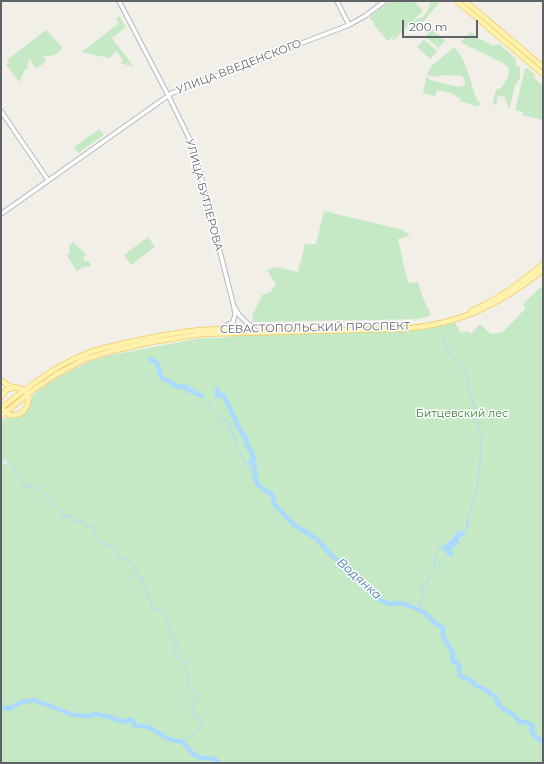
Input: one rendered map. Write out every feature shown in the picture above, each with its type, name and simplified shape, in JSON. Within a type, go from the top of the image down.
[{"type":"main road","points":[[457,1],[543,67]]},
{"type":"main road","points":[[465,1],[543,74]]},
{"type":"main road","name":"СЕВАСТОПОЛЬСКИЙ ПРОСПЕКТ","points":[[1,407],[85,359],[167,337],[200,330],[407,326],[421,325],[446,319],[472,310],[501,296],[543,264]]},
{"type":"main road","name":"СЕВАСТОПОЛЬСКИЙ ПРОСПЕКТ","points":[[167,337],[216,333],[401,329],[421,327],[447,322],[481,310],[501,300],[543,270]]},
{"type":"main road","points":[[1,381],[21,389],[28,398],[25,409],[21,414],[15,416],[8,414],[1,407]]},
{"type":"main road","points":[[1,381],[1,397]]},
{"type":"main road","points":[[1,397],[6,390],[15,387]]},
{"type":"main road","name":"СЕВАСТОПОЛЬСКИЙ ПРОСПЕКТ","points":[[1,416],[25,393]]},
{"type":"street","name":"УЛИЦА БУТЛЕРОВА","points":[[119,1],[192,142],[234,307],[240,316],[255,330]]},
{"type":"street","points":[[337,1],[349,25]]},
{"type":"street","name":"УЛИЦА ВВЕДЕНСКОГО","points":[[1,214],[168,95],[349,25],[365,16],[385,1]]},
{"type":"street","points":[[1,111],[48,180]]},
{"type":"street","points":[[219,330],[233,322],[235,315],[234,307]]},
{"type":"green space","points":[[390,1],[414,1],[423,11],[412,21],[423,17],[430,6],[430,1],[440,1],[418,28],[410,24],[394,40],[392,38],[402,29],[387,41],[373,23],[374,22],[370,19],[371,16]]},
{"type":"green space","points":[[119,16],[126,27],[112,38],[134,67],[120,63],[123,60],[116,51],[109,58],[82,52],[119,23],[116,18]]},
{"type":"green space","points":[[432,29],[445,41],[438,48],[425,36]]},
{"type":"green space","points":[[46,30],[63,48],[54,55],[43,55],[46,62],[36,69],[29,58],[27,69],[24,71],[19,82],[6,64],[9,62],[7,60]]},
{"type":"green space","points":[[471,32],[479,39],[493,46],[499,44],[516,59],[516,66],[520,67],[520,78],[515,85],[510,107],[508,108],[505,97],[498,96],[496,105],[493,104],[496,90],[502,87],[508,77],[509,68],[503,63],[460,42]]},
{"type":"green space","points":[[424,39],[437,51],[430,59],[417,47]]},
{"type":"green space","points":[[454,47],[458,51],[470,78],[477,101],[480,102],[479,107],[460,101],[461,96],[459,98],[452,93],[437,90],[435,96],[423,93],[426,77],[431,80],[459,87],[465,85],[465,81],[462,76],[441,75],[438,77],[427,75],[431,66]]},
{"type":"green space","points":[[527,68],[535,75],[534,78],[543,86],[543,120],[522,115],[523,112],[515,110],[525,69]]},
{"type":"green space","points":[[99,129],[104,135],[78,153],[74,147]]},
{"type":"green space","points":[[324,211],[403,230],[410,235],[398,239],[408,283],[418,282],[422,296],[431,315],[420,319],[252,322],[253,314],[262,295],[271,292],[276,284],[267,270],[275,267],[298,272],[305,244],[316,244]]},
{"type":"green space","points":[[148,237],[155,247],[131,265],[124,255]]},
{"type":"green space","points":[[73,242],[85,254],[83,261],[89,261],[91,266],[84,267],[77,271],[67,256],[71,250],[69,249],[69,246]]},
{"type":"green space","name":"Битцевский лес","points":[[543,285],[543,763],[1,763],[1,463],[7,464],[17,473],[5,459],[1,461],[1,422],[5,418],[21,416],[28,410],[33,395],[53,380],[88,362],[111,355],[202,338],[223,338],[247,334],[423,330],[455,323],[461,333],[467,331],[471,334],[480,324],[491,334],[503,332],[525,309],[524,303]],"holes":[[[468,524],[464,531],[465,533],[451,551],[454,555],[453,557],[442,547],[452,539],[458,531],[463,532]]]},
{"type":"water","points":[[466,523],[469,526],[464,531],[466,532],[459,540],[460,542],[451,551],[454,553],[453,557],[445,552],[440,545],[442,547],[450,541],[458,530],[462,532],[466,527]]},
{"type":"waterway","points":[[444,335],[445,346],[465,373],[471,398],[477,412],[478,429],[481,439],[477,488],[467,524]]},
{"type":"waterway","name":"Водянка","points":[[150,359],[157,363],[161,377],[178,387],[185,387],[188,390],[202,396]]},
{"type":"waterway","name":"Водянка","points":[[178,387],[184,384],[197,390],[202,396]]},
{"type":"waterway","name":"Водянка","points":[[218,389],[217,396],[220,394],[224,396],[241,432],[246,438],[246,442],[254,458],[253,461],[251,460],[251,463],[255,469],[257,484],[272,494],[275,505],[293,524],[317,539],[358,582],[366,587],[378,599],[389,604],[401,603],[415,608],[425,613],[436,624],[443,628],[443,636],[453,653],[452,659],[454,662],[457,662],[459,666],[460,676],[472,681],[475,685],[488,691],[496,697],[499,705],[515,716],[519,722],[526,722],[533,726],[531,731],[543,742]]},
{"type":"waterway","name":"Водянка","points":[[207,401],[212,410],[223,418],[228,424],[242,456],[256,481]]},
{"type":"waterway","points":[[218,416],[217,420],[235,440]]},
{"type":"waterway","name":"Водянка","points":[[227,418],[232,426],[237,425]]},
{"type":"waterway","points":[[1,462],[5,461],[8,463],[19,475],[26,487],[33,486],[40,491],[53,506],[61,510],[63,516],[73,517],[75,521],[83,522],[85,525],[93,527],[95,531],[94,535],[98,540],[104,544],[108,544],[116,550],[118,557],[127,560],[134,565],[138,577],[142,576],[143,584],[148,594],[147,597],[151,598],[151,607],[164,615],[165,620],[170,626],[170,637],[178,641],[174,647],[174,653],[179,659],[186,662],[186,669],[188,673],[186,679],[191,689],[196,692],[198,698],[198,700],[192,701],[191,703],[192,707],[194,708],[193,713],[196,717],[199,716],[202,718],[201,728],[183,742]]},
{"type":"waterway","points":[[433,569],[436,554],[440,546]]},
{"type":"waterway","points":[[439,570],[439,564],[444,559]]},
{"type":"waterway","points":[[420,610],[421,607],[419,603],[422,597],[422,587],[425,585],[432,572]]},
{"type":"waterway","points":[[1,707],[8,709],[22,702],[34,700],[73,715],[88,716],[97,714],[124,722],[131,719],[134,725],[148,727],[172,740],[180,741],[197,756],[215,759],[219,763]]}]
